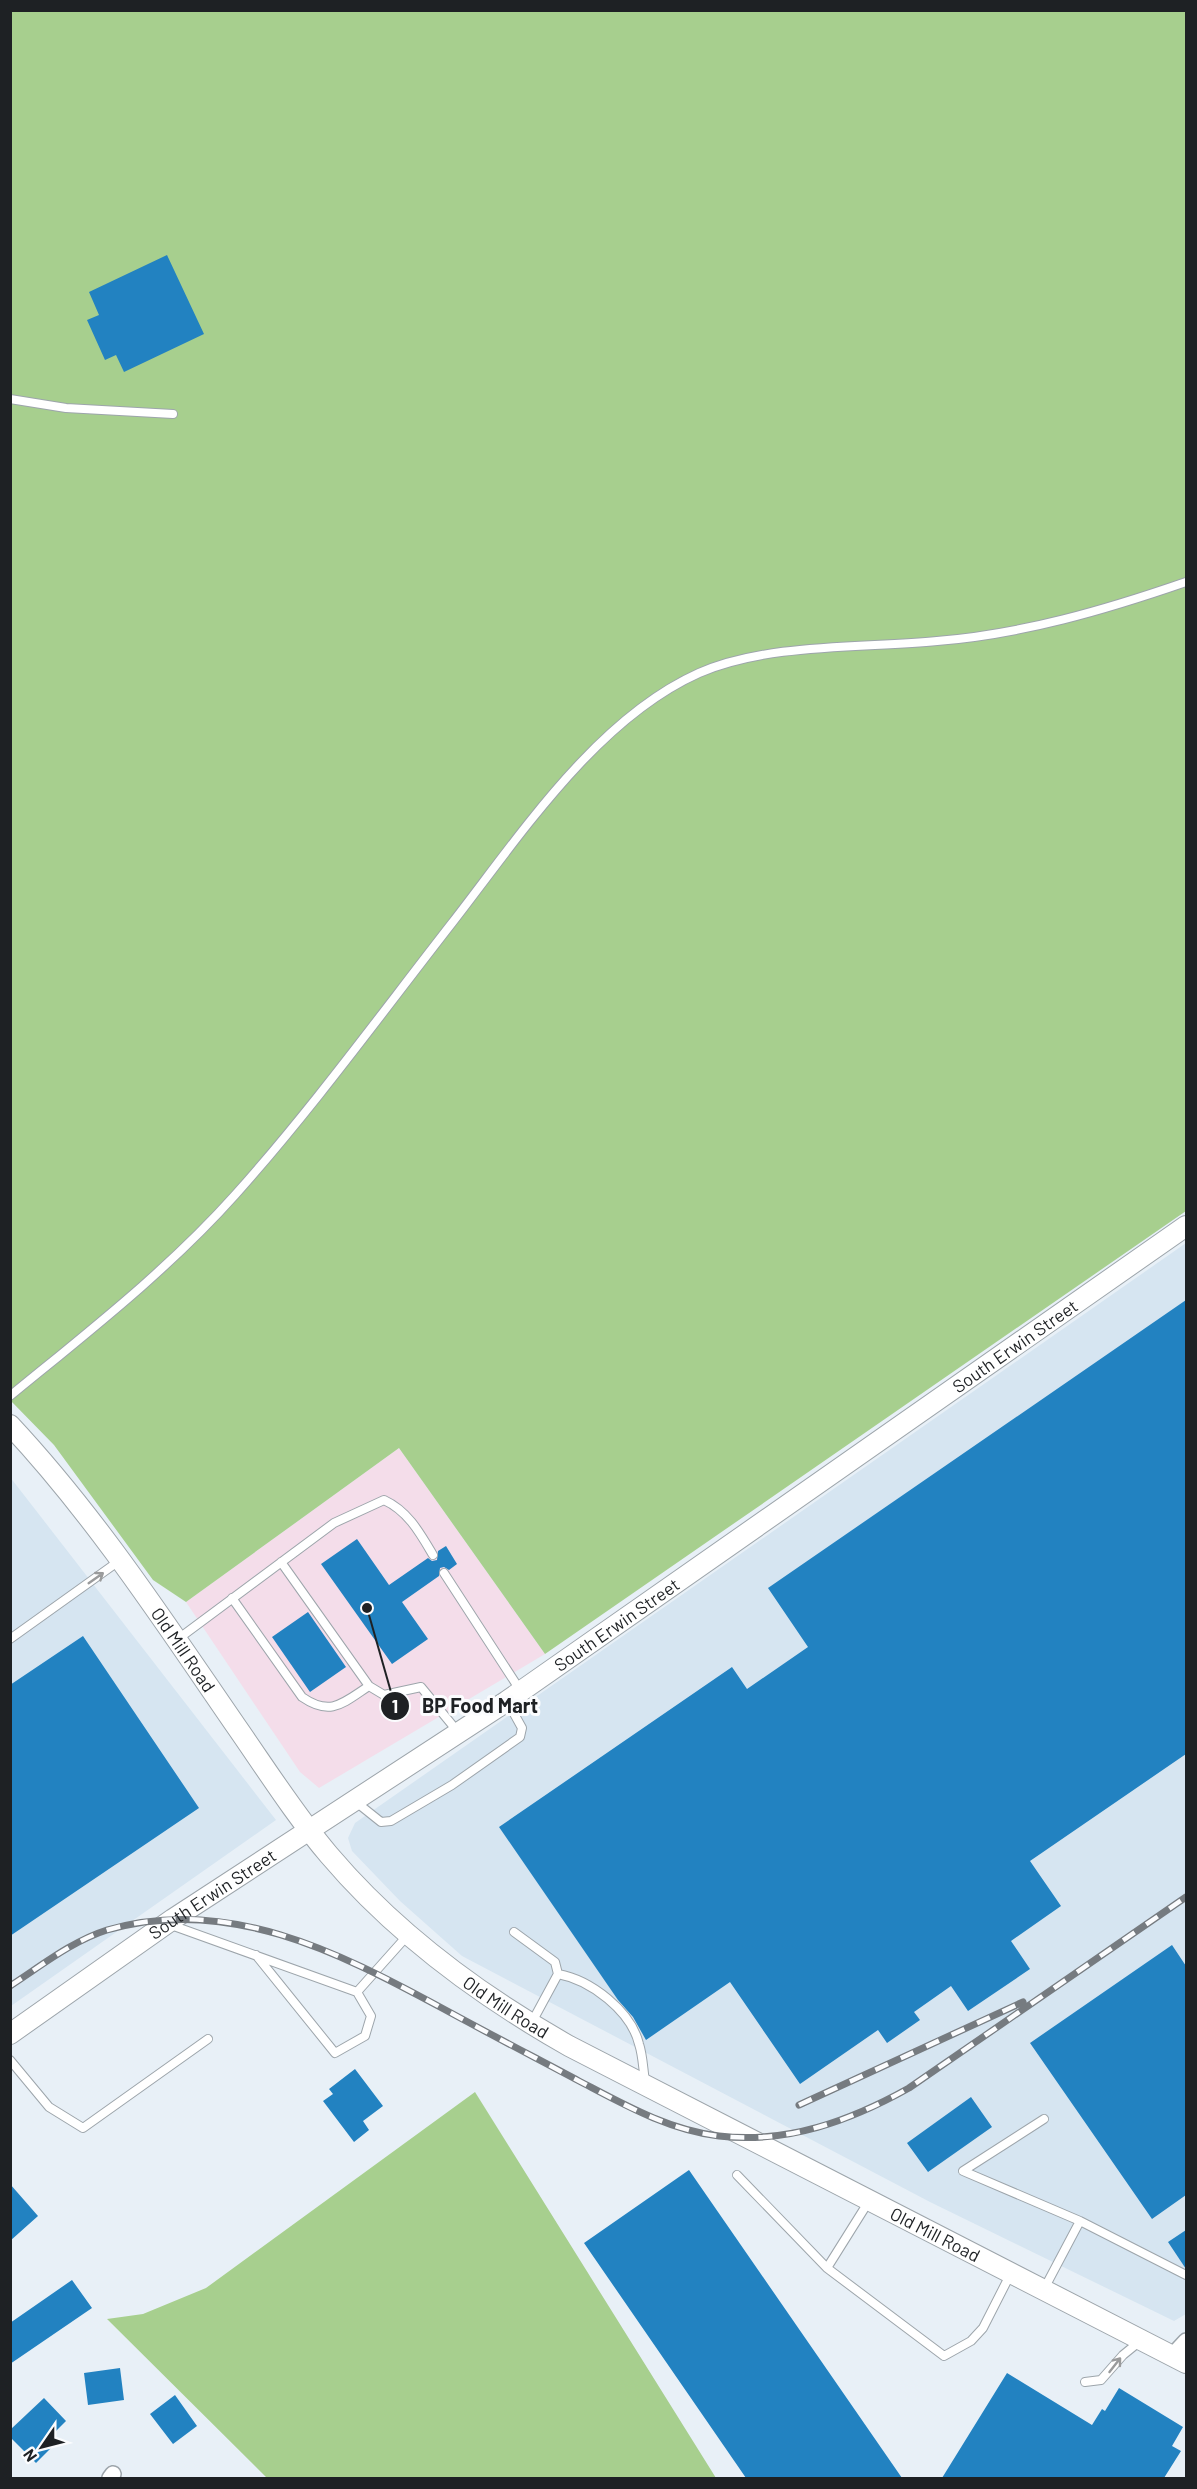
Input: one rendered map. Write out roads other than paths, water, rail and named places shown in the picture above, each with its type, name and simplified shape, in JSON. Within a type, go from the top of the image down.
[{"type":"street","name":"South Erwin Street","points":[[10,2034],[166,1923],[514,1696],[1186,1226]]},
{"type":"street","name":"Old Mill Road","points":[[10,1425],[62,1483],[121,1560],[310,1831],[346,1874],[408,1935],[471,1986],[531,2024],[645,2085],[1142,2339],[1182,2353]]},
{"type":"lane","points":[[10,399],[66,408],[173,414]]},
{"type":"lane","points":[[10,1396],[166,1266],[234,1195],[298,1119],[567,778],[614,730],[648,703],[699,673],[736,660],[817,649],[939,641],[996,634],[1050,624],[1125,603],[1186,582]]},
{"type":"lane","points":[[176,1640],[334,1523],[384,1500],[397,1506],[416,1526],[433,1555]]},
{"type":"lane","points":[[10,1639],[121,1560]]},
{"type":"lane","points":[[281,1562],[369,1686],[384,1695],[421,1687],[459,1733]]},
{"type":"lane","points":[[355,1801],[381,1822],[392,1821],[452,1785],[520,1737],[522,1728],[514,1696],[444,1574]]},
{"type":"lane","points":[[232,1598],[302,1697],[314,1706],[327,1709],[340,1705],[369,1686]]},
{"type":"lane","points":[[166,1923],[255,1955],[357,1992],[371,2016],[365,2036],[335,2053],[255,1955]]},
{"type":"lane","points":[[514,1932],[555,1962],[558,1974],[531,2024]]},
{"type":"lane","points":[[357,1992],[408,1935]]},
{"type":"lane","points":[[558,1974],[569,1976],[586,1985],[610,2001],[624,2016],[639,2043],[645,2085]]},
{"type":"lane","points":[[10,2060],[49,2107],[83,2128],[208,2039]]},
{"type":"lane","points":[[1044,2120],[963,2171],[1080,2221],[1186,2275]]},
{"type":"lane","points":[[737,2175],[828,2268],[944,2356],[971,2340],[983,2328],[1011,2272]]},
{"type":"lane","points":[[828,2268],[869,2200]]},
{"type":"lane","points":[[1044,2289],[1080,2221]]},
{"type":"lane","points":[[1085,2382],[1101,2380],[1131,2347],[1142,2339]]},
{"type":"railway","points":[[10,1986],[69,1947],[107,1930],[152,1921],[195,1920],[238,1924],[321,1949],[362,1967],[646,2115],[700,2133],[744,2138],[769,2137],[841,2120],[909,2088],[1186,1897]]},
{"type":"railway","points":[[799,2105],[1023,2002]]},
{"type":"place","name":"BP Food Mart","points":[[367,1608]]}]
